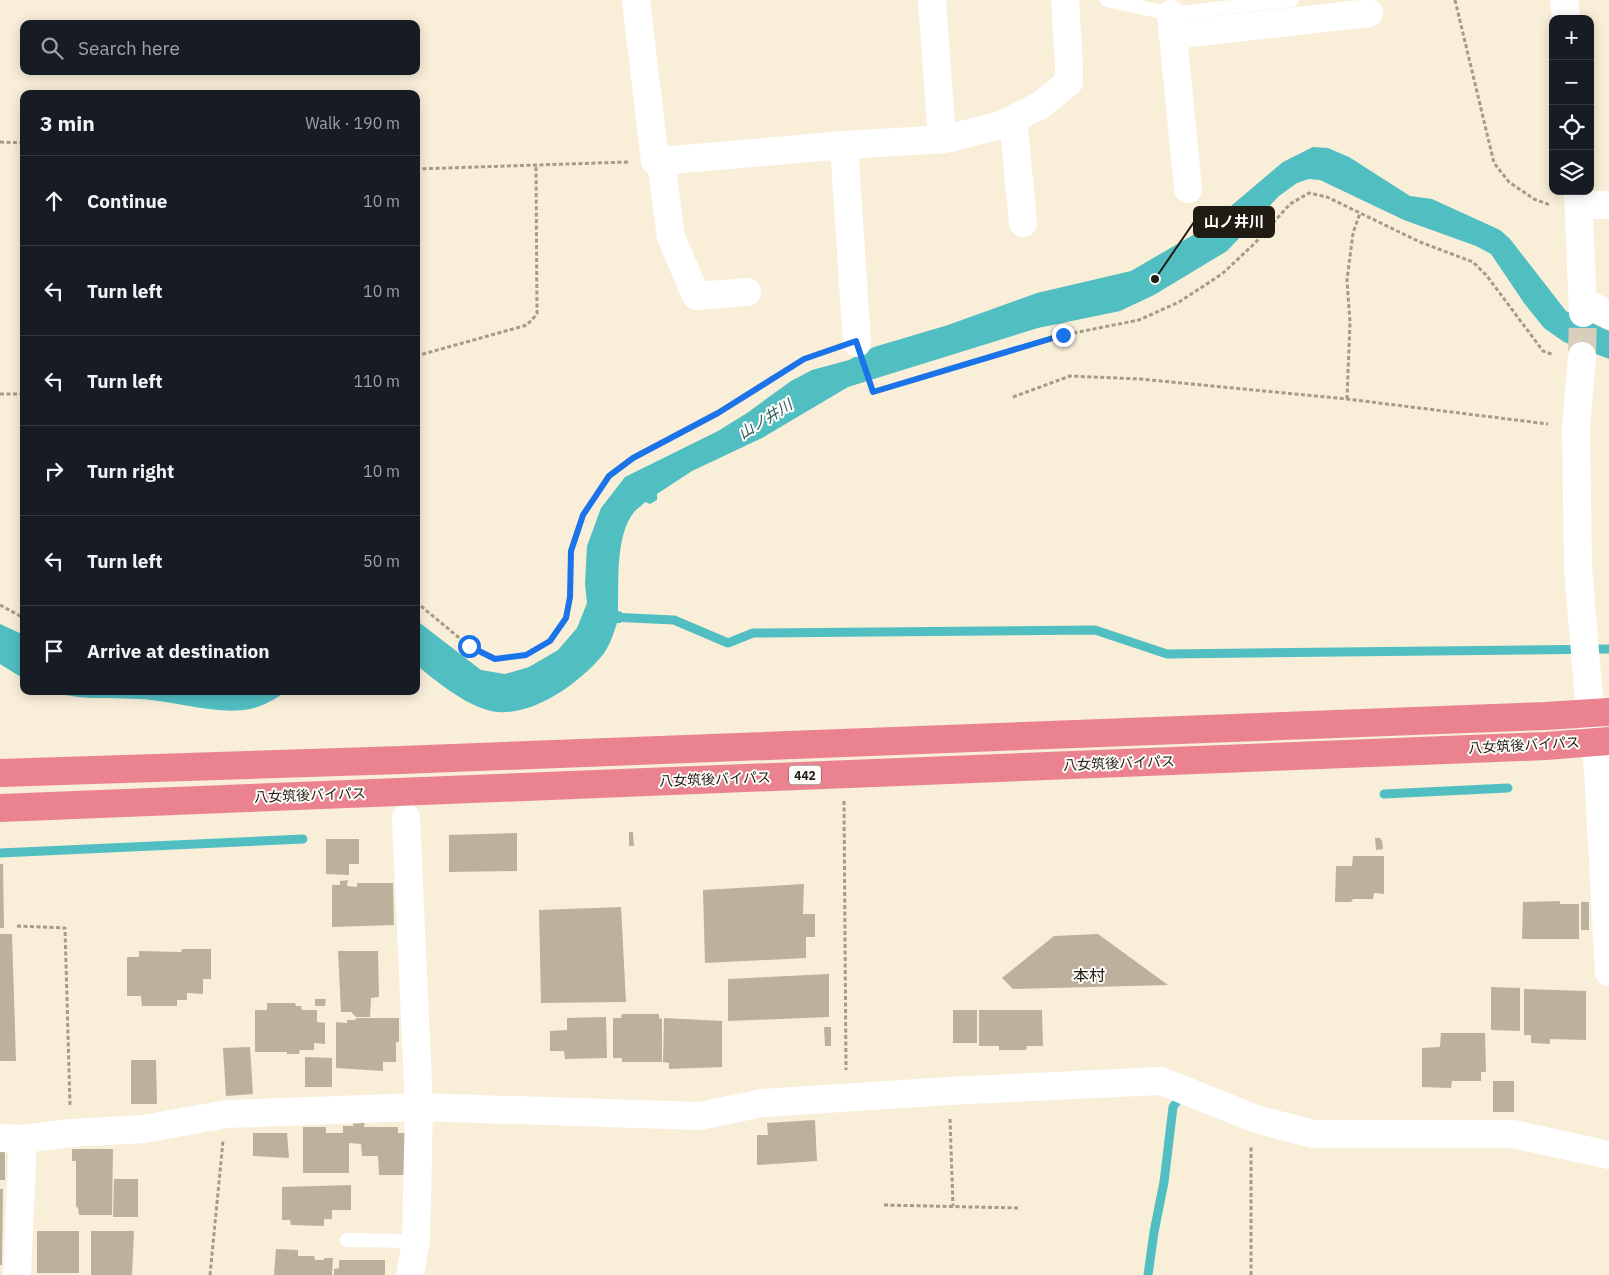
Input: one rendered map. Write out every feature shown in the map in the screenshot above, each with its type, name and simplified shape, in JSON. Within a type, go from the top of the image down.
[{"type":"highway","name":"八女筑後バイパス","points":[[0,773],[381,761],[1147,732],[1545,716],[1600,712]]},
{"type":"highway","name":"八女筑後バイパス","points":[[0,808],[1526,746],[1602,741]]},
{"type":"street","points":[[636,0],[670,237],[696,296],[747,292]]},
{"type":"street","points":[[932,0],[942,139]]},
{"type":"street","points":[[658,161],[844,145],[942,139],[1001,125],[1041,105],[1068,82],[1069,65],[1065,0]]},
{"type":"street","points":[[1564,0],[1566,15]]},
{"type":"street","points":[[1188,189],[1172,24],[1369,9]]},
{"type":"street","points":[[1013,119],[1023,223]]},
{"type":"street","points":[[844,145],[857,342]]},
{"type":"street","points":[[1592,310],[1579,204],[1609,205]]},
{"type":"street","points":[[1581,359],[1576,427],[1578,568],[1586,665],[1600,712],[1602,741],[1598,770],[1609,972]]},
{"type":"street","points":[[406,818],[419,1107],[416,1241],[410,1275]]},
{"type":"street","points":[[17,1275],[11,1138],[144,1129],[226,1114],[419,1107],[699,1116],[763,1103],[949,1091],[1161,1081],[1256,1119],[1313,1134],[1513,1134],[1609,1155]]},
{"type":"lane","points":[[1107,0],[1172,24],[1292,0]]},
{"type":"lane","points":[[347,1240],[416,1241]]},
{"type":"path","points":[[1455,0],[1494,163],[1509,182],[1534,199],[1579,204]]},
{"type":"path","points":[[0,142],[20,143]]},
{"type":"path","points":[[420,169],[658,161]]},
{"type":"path","points":[[420,355],[527,324],[537,314],[536,166]]},
{"type":"path","points":[[420,605],[469,646],[495,659],[526,655],[550,641],[566,618],[570,597],[571,551],[583,515],[609,476],[633,458],[718,413],[804,359],[857,342],[873,392],[1063,335],[1139,320],[1179,302],[1222,274],[1254,244],[1290,204],[1309,194],[1327,197],[1420,242],[1473,262],[1487,276],[1543,350],[1559,358],[1581,359]]},
{"type":"path","points":[[1347,399],[1350,322],[1347,280],[1353,233],[1360,214]]},
{"type":"path","points":[[1013,398],[1070,376],[1140,379],[1347,399],[1576,427]]},
{"type":"path","points":[[0,394],[20,394]]},
{"type":"path","points":[[0,605],[20,616]]},
{"type":"path","points":[[844,801],[847,1098]]},
{"type":"path","points":[[17,926],[65,928],[71,1133]]},
{"type":"path","points":[[949,1091],[952,1206]]},
{"type":"path","points":[[210,1275],[226,1114]]},
{"type":"path","points":[[1251,1275],[1251,1138],[1256,1119]]},
{"type":"path","points":[[884,1205],[1019,1208]]},
{"type":"water","points":[[1313,147],[1328,148],[1349,157],[1410,196],[1432,199],[1500,230],[1510,239],[1566,311],[1609,331],[1609,359],[1564,342],[1544,328],[1524,303],[1491,254],[1476,246],[1404,220],[1320,180],[1309,179],[1297,183],[1279,196],[1227,251],[1154,295],[1120,311],[1038,328],[848,387],[762,438],[692,471],[657,494],[657,500],[650,504],[645,502],[634,512],[628,522],[621,546],[618,573],[618,611],[622,612],[621,623],[617,623],[609,645],[591,668],[551,698],[521,710],[491,711],[461,698],[420,668],[420,623],[481,670],[505,674],[529,667],[558,650],[577,628],[587,603],[585,584],[587,546],[601,508],[625,477],[718,431],[747,413],[791,381],[812,370],[849,360],[874,347],[948,325],[1037,293],[1131,271],[1205,228],[1283,162]]},
{"type":"water","points":[[0,624],[20,633],[20,676],[0,664]]},
{"type":"water","points":[[68,695],[280,695],[255,708],[226,711],[163,701]]},
{"type":"building","points":[[629,832],[633,832],[634,846],[629,846]]},
{"type":"building","points":[[517,833],[517,871],[449,872],[449,835]]},
{"type":"building","points":[[1375,838],[1380,838],[1383,849],[1376,850]]},
{"type":"building","points":[[326,839],[359,839],[359,864],[349,864],[349,875],[326,874]]},
{"type":"building","points":[[1353,856],[1384,856],[1384,894],[1374,893],[1373,899],[1353,899],[1351,902],[1335,902],[1336,866],[1352,866]]},
{"type":"building","points":[[0,864],[3,864],[4,928],[0,928]]},
{"type":"building","points":[[348,880],[347,886],[357,887],[357,883],[393,883],[394,925],[332,927],[332,885],[340,885],[340,881]]},
{"type":"building","points":[[804,884],[803,914],[815,914],[815,937],[806,937],[806,958],[705,963],[703,890]]},
{"type":"building","points":[[1560,901],[1560,904],[1579,904],[1579,939],[1522,939],[1523,902]]},
{"type":"building","points":[[1581,902],[1589,902],[1589,930],[1581,930]]},
{"type":"building","points":[[621,907],[626,1002],[541,1003],[539,910]]},
{"type":"building","points":[[0,934],[12,934],[16,1061],[0,1061]]},
{"type":"building","points":[[1098,934],[1168,985],[1013,989],[1002,978],[1054,936]]},
{"type":"building","points":[[182,949],[211,949],[211,979],[203,979],[203,994],[187,993],[187,1000],[177,1000],[177,1006],[142,1006],[141,996],[127,996],[127,957],[139,957],[139,951],[181,952]]},
{"type":"building","points":[[338,951],[378,951],[379,997],[371,998],[370,1017],[356,1017],[351,1012],[341,1012]]},
{"type":"building","points":[[829,974],[829,1017],[728,1021],[728,979]]},
{"type":"building","points":[[1491,987],[1520,988],[1520,1031],[1491,1030]]},
{"type":"building","points":[[1524,989],[1586,991],[1586,1040],[1550,1039],[1550,1044],[1531,1043],[1531,1035],[1524,1035]]},
{"type":"building","points":[[315,999],[326,999],[325,1006],[315,1006]]},
{"type":"building","points":[[267,1003],[295,1003],[296,1006],[301,1006],[302,1010],[317,1010],[317,1022],[325,1023],[325,1044],[314,1043],[314,1050],[300,1050],[299,1054],[255,1052],[255,1010],[267,1010]]},
{"type":"building","points":[[953,1010],[977,1010],[977,1043],[953,1043]]},
{"type":"building","points":[[979,1010],[1042,1010],[1043,1046],[1027,1046],[1026,1050],[999,1050],[999,1046],[979,1046]]},
{"type":"building","points":[[622,1014],[659,1014],[659,1018],[662,1019],[662,1062],[622,1062],[622,1058],[613,1058],[613,1018],[621,1018]]},
{"type":"building","points":[[606,1017],[607,1058],[565,1059],[564,1051],[550,1051],[550,1031],[567,1030],[567,1018]]},
{"type":"building","points":[[356,1018],[399,1018],[399,1042],[396,1042],[396,1062],[383,1062],[383,1071],[336,1068],[336,1022],[347,1023],[347,1020],[355,1020]]},
{"type":"building","points":[[664,1018],[722,1021],[722,1067],[669,1069],[669,1063],[663,1062]]},
{"type":"building","points":[[824,1027],[831,1027],[831,1046],[825,1046]]},
{"type":"building","points":[[1441,1033],[1485,1033],[1486,1072],[1481,1072],[1481,1081],[1452,1081],[1451,1088],[1422,1087],[1422,1048],[1440,1047]]},
{"type":"building","points":[[250,1047],[253,1094],[226,1096],[223,1048]]},
{"type":"building","points":[[305,1057],[332,1058],[332,1087],[305,1087]]},
{"type":"building","points":[[131,1060],[156,1060],[157,1104],[131,1104]]},
{"type":"building","points":[[1493,1081],[1514,1081],[1514,1112],[1493,1112]]},
{"type":"building","points":[[815,1120],[817,1161],[757,1165],[757,1135],[768,1135],[767,1123]]},
{"type":"building","points":[[353,1122],[365,1122],[364,1127],[398,1127],[398,1133],[410,1133],[406,1175],[379,1175],[378,1156],[362,1156],[361,1144],[349,1143],[349,1173],[303,1173],[303,1127],[326,1127],[326,1133],[343,1133],[343,1126],[353,1126]]},
{"type":"building","points":[[253,1133],[287,1133],[289,1158],[253,1156]]},
{"type":"building","points":[[72,1149],[113,1149],[112,1215],[79,1215],[76,1206],[76,1161],[72,1161]]},
{"type":"building","points":[[0,1151],[5,1151],[5,1180],[0,1180]]},
{"type":"building","points":[[114,1179],[138,1179],[138,1217],[113,1217]]},
{"type":"building","points":[[351,1185],[351,1210],[332,1210],[332,1219],[324,1219],[324,1226],[291,1225],[290,1220],[282,1220],[282,1187]]},
{"type":"building","points":[[0,1189],[3,1189],[2,1265],[0,1265]]},
{"type":"building","points":[[37,1231],[79,1231],[79,1273],[37,1273]]},
{"type":"building","points":[[91,1231],[134,1231],[132,1275],[91,1275]]},
{"type":"building","points":[[276,1249],[298,1250],[298,1256],[314,1256],[315,1260],[333,1258],[332,1275],[274,1275]]},
{"type":"building","points":[[339,1260],[385,1260],[385,1275],[334,1275],[334,1269],[339,1268]]},
{"type":"waterway","points":[[610,617],[674,620],[728,643],[753,633],[1095,630],[1167,654],[1609,649]]},
{"type":"waterway","points":[[1384,794],[1508,788]]},
{"type":"waterway","points":[[0,853],[303,839]]},
{"type":"waterway","points":[[1148,1275],[1164,1182],[1173,1107],[1178,1100]]},
{"type":"tunnel","points":[[1582,356],[1583,313]]},
{"type":"place","name":"山ノ井川","points":[[1155,279]]},
{"type":"district","name":"本村","points":[[1089,975]]},
{"type":"route","points":[[469,646],[495,659],[526,655],[550,641],[566,618],[570,597],[571,551],[583,515],[609,476],[633,458],[718,413],[804,359],[856,341],[873,392],[1063,335]]}]
